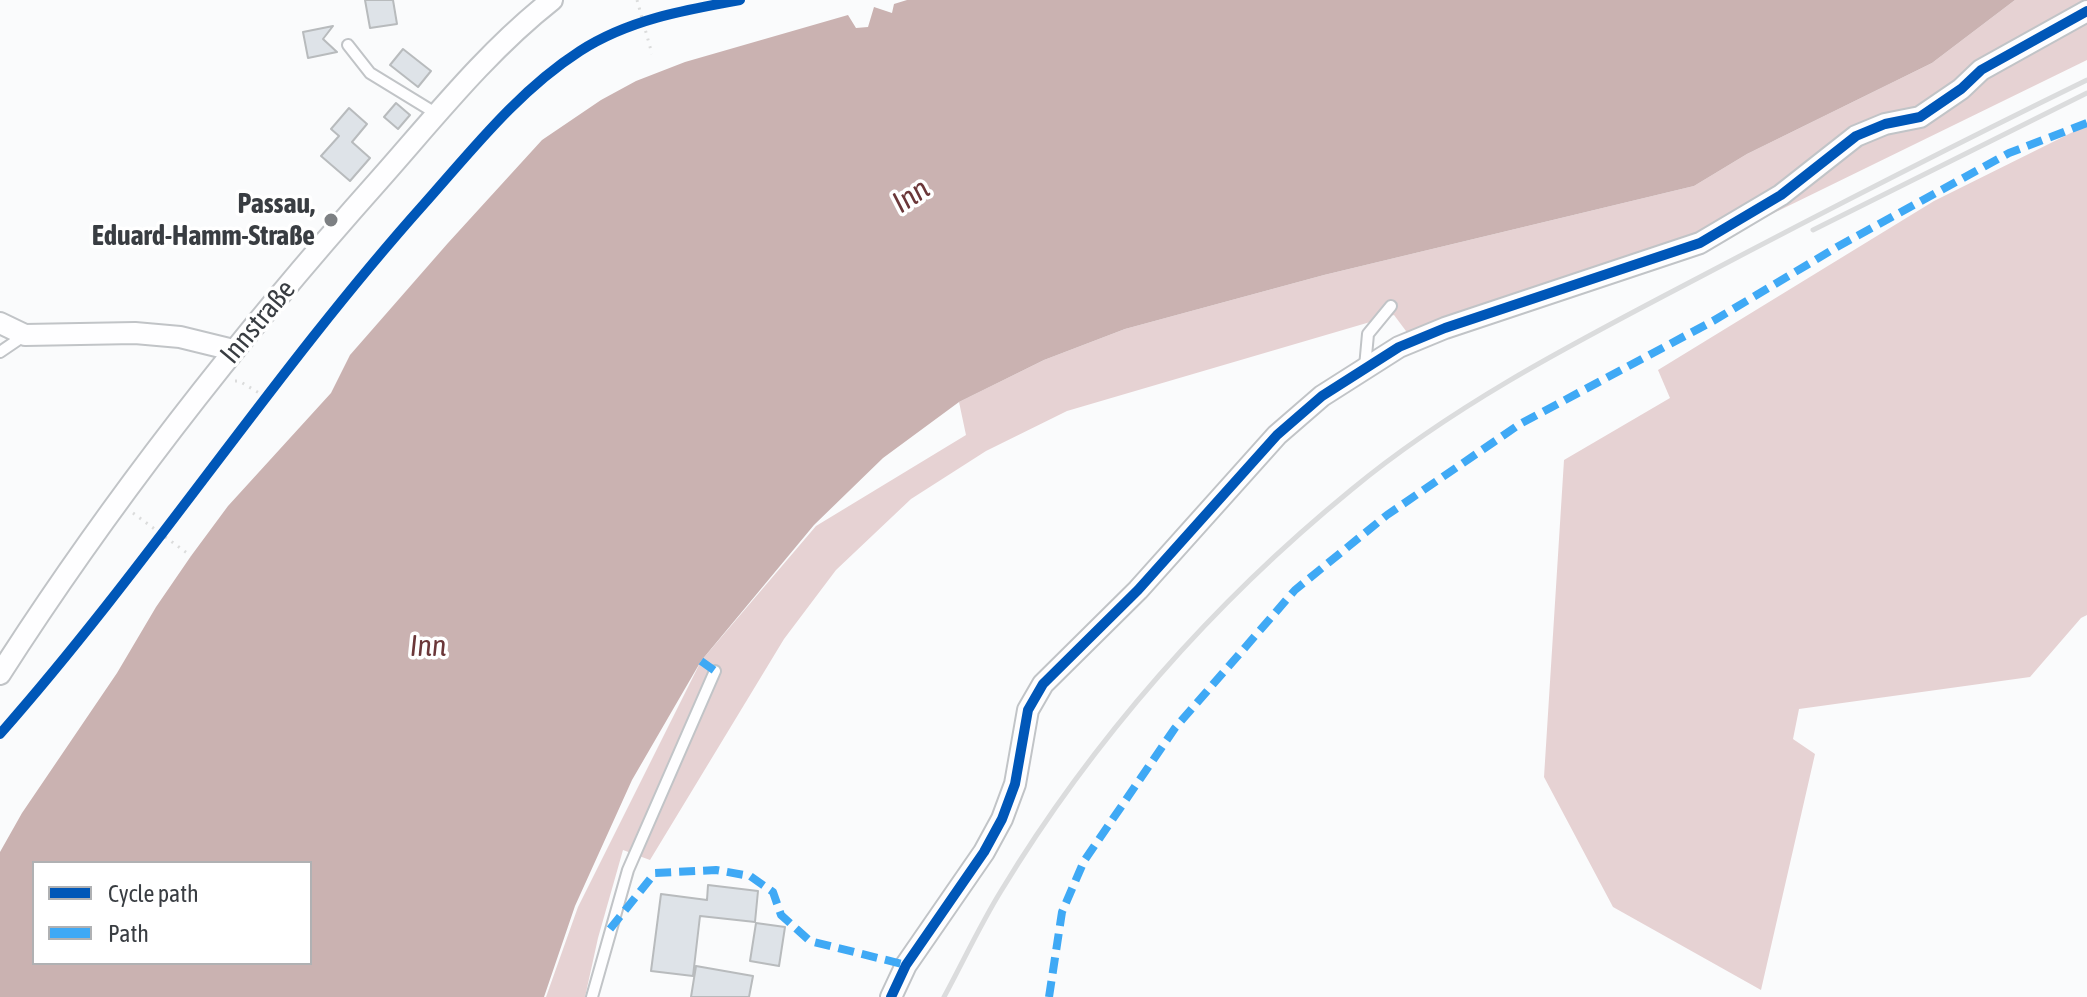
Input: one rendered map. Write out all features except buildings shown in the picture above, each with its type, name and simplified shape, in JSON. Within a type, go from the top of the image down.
[{"type":"street","name":"Innstraße","points":[[0,674],[118,501],[233,350],[437,114],[521,24],[552,0]]},
{"type":"street","points":[[891,997],[906,965],[984,852],[1002,819],[1015,784],[1028,710],[1043,684],[1138,590],[1277,435],[1322,396],[1399,347],[1445,328],[1700,243],[1781,195],[1856,136],[1885,124],[1920,117],[1961,89],[1981,70],[2087,11]]},
{"type":"street","points":[[0,323],[25,335],[135,333],[180,337],[233,350]]},
{"type":"lane","points":[[348,45],[370,73],[437,114]]},
{"type":"lane","points":[[1365,367],[1368,334],[1391,306]]},
{"type":"lane","points":[[0,352],[25,335]]},
{"type":"lane","points":[[592,997],[628,870],[715,671]]},
{"type":"path","points":[[637,0],[652,54]]},
{"type":"path","points":[[239,381],[266,397]]},
{"type":"path","points":[[118,501],[191,556]]},
{"type":"shaded area","points":[[2015,0],[2087,0],[2087,60],[1692,253],[1409,335],[1394,315],[1067,411],[986,451],[911,499],[836,570],[784,639],[650,860],[623,850],[585,997],[546,997],[578,907],[701,661],[816,526],[966,435],[959,402],[1044,360],[1125,329],[1324,275],[1694,186],[1747,154],[1932,63]]},
{"type":"shaded area","points":[[2087,125],[2087,615],[2030,677],[1799,709],[1793,739],[1815,754],[1761,990],[1613,907],[1544,777],[1564,460],[1670,398],[1658,370],[1934,201]]},
{"type":"water","name":"Inn","points":[[907,0],[2015,0],[1932,63],[1747,154],[1694,186],[1324,275],[1125,329],[1044,360],[959,402],[883,458],[814,525],[701,661],[632,780],[575,906],[544,997],[0,997],[0,852],[22,813],[117,673],[156,607],[228,506],[331,393],[350,355],[448,243],[542,140],[601,100],[636,81],[685,62],[848,15],[856,28],[868,27],[874,7],[892,13],[894,4]]},
{"type":"railway","points":[[944,997],[993,904],[1075,780],[1116,727],[1204,626],[1300,533],[1351,490],[1391,458],[1475,401],[1563,350],[1843,202],[2087,80]]},
{"type":"railway","points":[[1813,230],[2087,93]]},
{"type":"marked path","points":[[1049,997],[1062,912],[1084,861],[1175,728],[1295,590],[1387,515],[1520,424],[1713,321],[1837,247],[2009,153],[2087,123]]},
{"type":"marked path","points":[[701,661],[715,671]]},
{"type":"marked path","points":[[610,929],[655,873],[716,870],[750,876],[773,892],[781,915],[810,941],[906,965]]},
{"type":"cycle path","points":[[0,734],[108,603],[315,334],[478,142],[516,103],[557,67],[617,31],[677,12],[740,0]]},
{"type":"cycle path","points":[[891,997],[906,965],[984,852],[1002,819],[1015,784],[1028,710],[1043,684],[1138,590],[1277,435],[1322,396],[1399,347],[1445,328],[1700,243],[1781,195],[1856,136],[1885,124],[1920,117],[1961,89],[1981,70],[2087,11]]},
{"type":"place","name":"Passau, Eduard-Hamm-Straße","points":[[331,220]]}]
